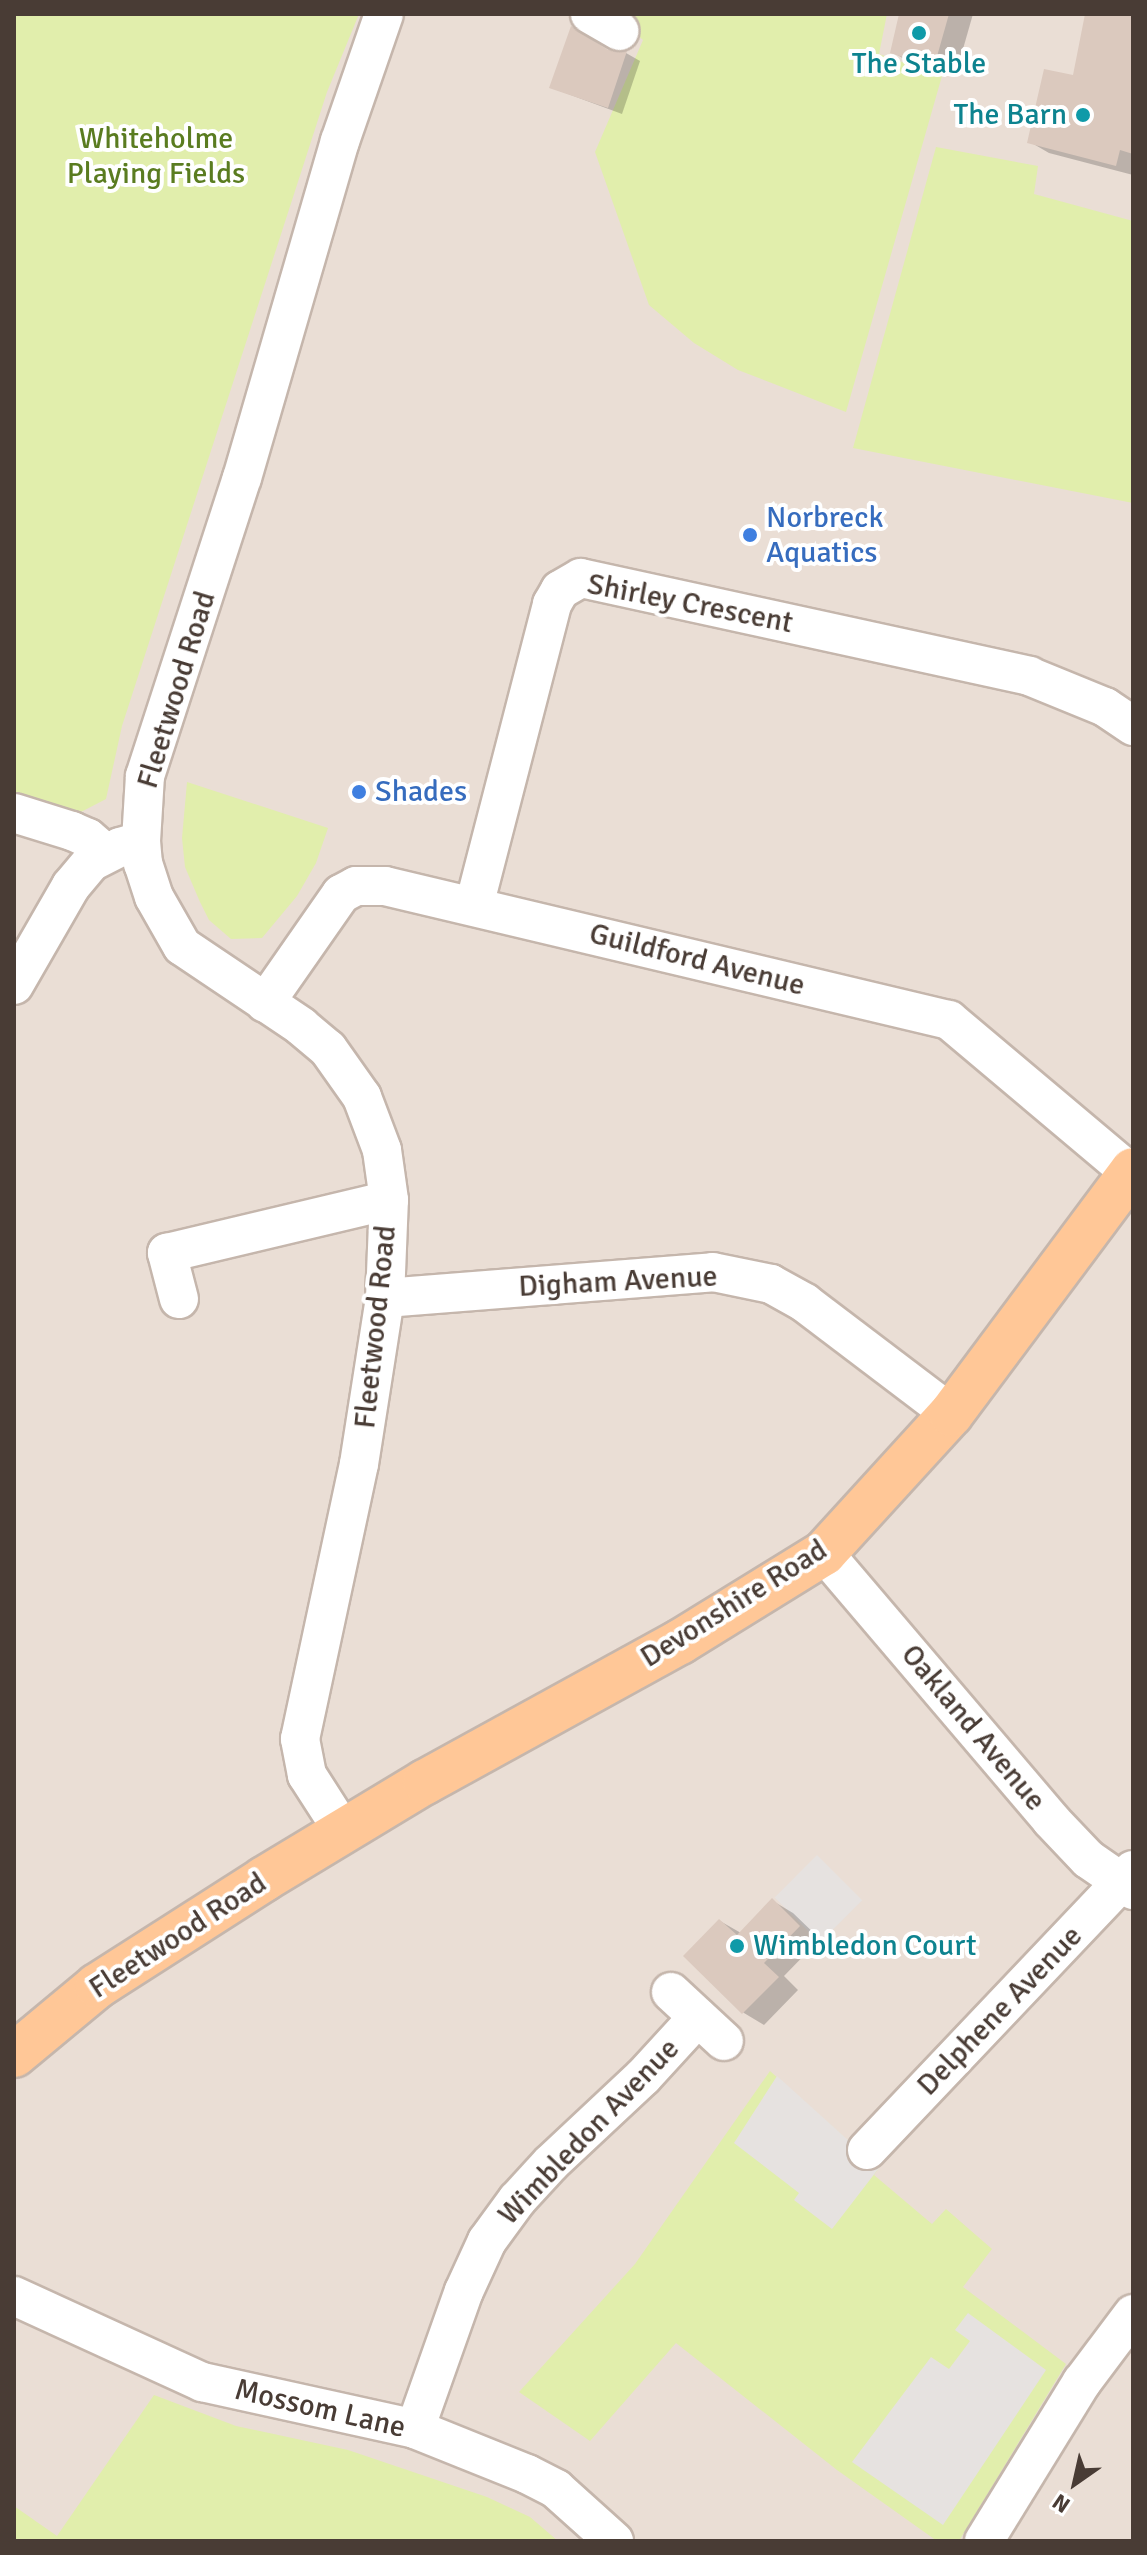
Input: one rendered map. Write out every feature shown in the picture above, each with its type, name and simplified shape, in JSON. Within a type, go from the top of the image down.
[{"type":"main road","name":"Devonshire Road","points":[[343,1831],[425,1782],[680,1642],[824,1553],[951,1414],[1132,1173]]},
{"type":"main road","name":"Fleetwood Road","points":[[14,2055],[97,1986],[343,1831]]},
{"type":"street","name":"Fleetwood Road","points":[[343,1831],[307,1775],[300,1739],[359,1464],[385,1298],[389,1200],[377,1133],[347,1074],[310,1034],[182,946],[154,897],[143,864],[141,841],[145,776],[242,478],[340,141],[384,14]]},
{"type":"street","name":"Shirley Crescent","points":[[474,906],[552,604],[560,590],[581,578],[1029,676],[1105,707],[1133,726]]},
{"type":"street","points":[[14,813],[88,838],[105,853]]},
{"type":"street","points":[[14,985],[71,886],[91,862],[105,853],[141,841]]},
{"type":"street","name":"Guildford Avenue","points":[[265,1003],[341,894],[356,886],[385,886],[949,1020],[1132,1173]]},
{"type":"street","points":[[179,1299],[161,1239],[389,1200]]},
{"type":"street","name":"Digham Avenue","points":[[385,1298],[713,1272],[771,1284],[805,1303],[951,1414]]},
{"type":"street","name":"Oakland Avenue","points":[[824,1553],[1051,1820],[1088,1859],[1129,1881]]},
{"type":"street","name":"Delphene Avenue","points":[[867,2150],[1129,1881]]},
{"type":"street","name":"Wimbledon Avenue","points":[[415,2429],[464,2291],[487,2241],[517,2200],[551,2163],[643,2077],[711,2029],[671,1992]]},
{"type":"street","name":"Mossom Lane","points":[[14,2296],[202,2382],[415,2429],[543,2481],[614,2541]]},
{"type":"street","points":[[984,2541],[1082,2382],[1133,2314]]},
{"type":"shaded area","points":[[14,14],[1133,14],[1133,2541],[14,2541]]},
{"type":"shaded area","points":[[817,1855],[862,1900],[820,1943],[775,1897]]},
{"type":"shaded area","points":[[777,2076],[879,2168],[832,2229],[794,2200],[799,2193],[734,2143]]},
{"type":"shaded area","points":[[968,2313],[1046,2370],[943,2525],[852,2462],[931,2357],[949,2369],[970,2341],[955,2330]]},
{"type":"green space","name":"Whiteholme Playing Fields","points":[[14,14],[359,14],[327,92],[122,726],[106,799],[81,812],[14,795]]},
{"type":"green space","points":[[613,14],[887,14],[879,54],[942,76],[846,412],[738,370],[694,343],[649,305],[595,152],[643,40]]},
{"type":"green space","points":[[936,147],[1038,166],[1034,194],[1133,221],[1133,503],[853,448]]},
{"type":"green space","points":[[187,782],[328,828],[316,863],[297,896],[262,938],[231,939],[209,920],[200,902],[185,867],[182,838]]},
{"type":"green space","points":[[770,2071],[879,2168],[874,2175],[932,2224],[946,2209],[992,2249],[963,2287],[1066,2364],[959,2541],[937,2541],[837,2470],[676,2343],[590,2441],[519,2392],[635,2264]]},
{"type":"green space","points":[[154,2395],[236,2426],[348,2450],[487,2497],[530,2517],[558,2541],[14,2541],[14,2506],[57,2536]]},
{"type":"building","name":"The Stable","points":[[899,14],[949,14],[934,67],[890,53]]},
{"type":"building","name":"The Barn","points":[[1085,14],[1133,14],[1133,154],[1120,150],[1116,166],[1027,143],[1044,69],[1073,75]]},
{"type":"building","points":[[571,26],[608,50],[627,51],[608,108],[549,88]]},
{"type":"building","name":"Wimbledon Court","points":[[772,1898],[800,1926],[764,1963],[779,1977],[742,2014],[683,1956],[719,1919],[737,1935]]},
{"type":"place","name":"The Stable","points":[[919,33]]},
{"type":"place","name":"The Barn","points":[[1083,115]]},
{"type":"place","name":"Norbreck Aquatics","points":[[750,535]]},
{"type":"place","name":"Shades","points":[[359,792]]},
{"type":"place","name":"Wimbledon Court","points":[[737,1946]]}]
